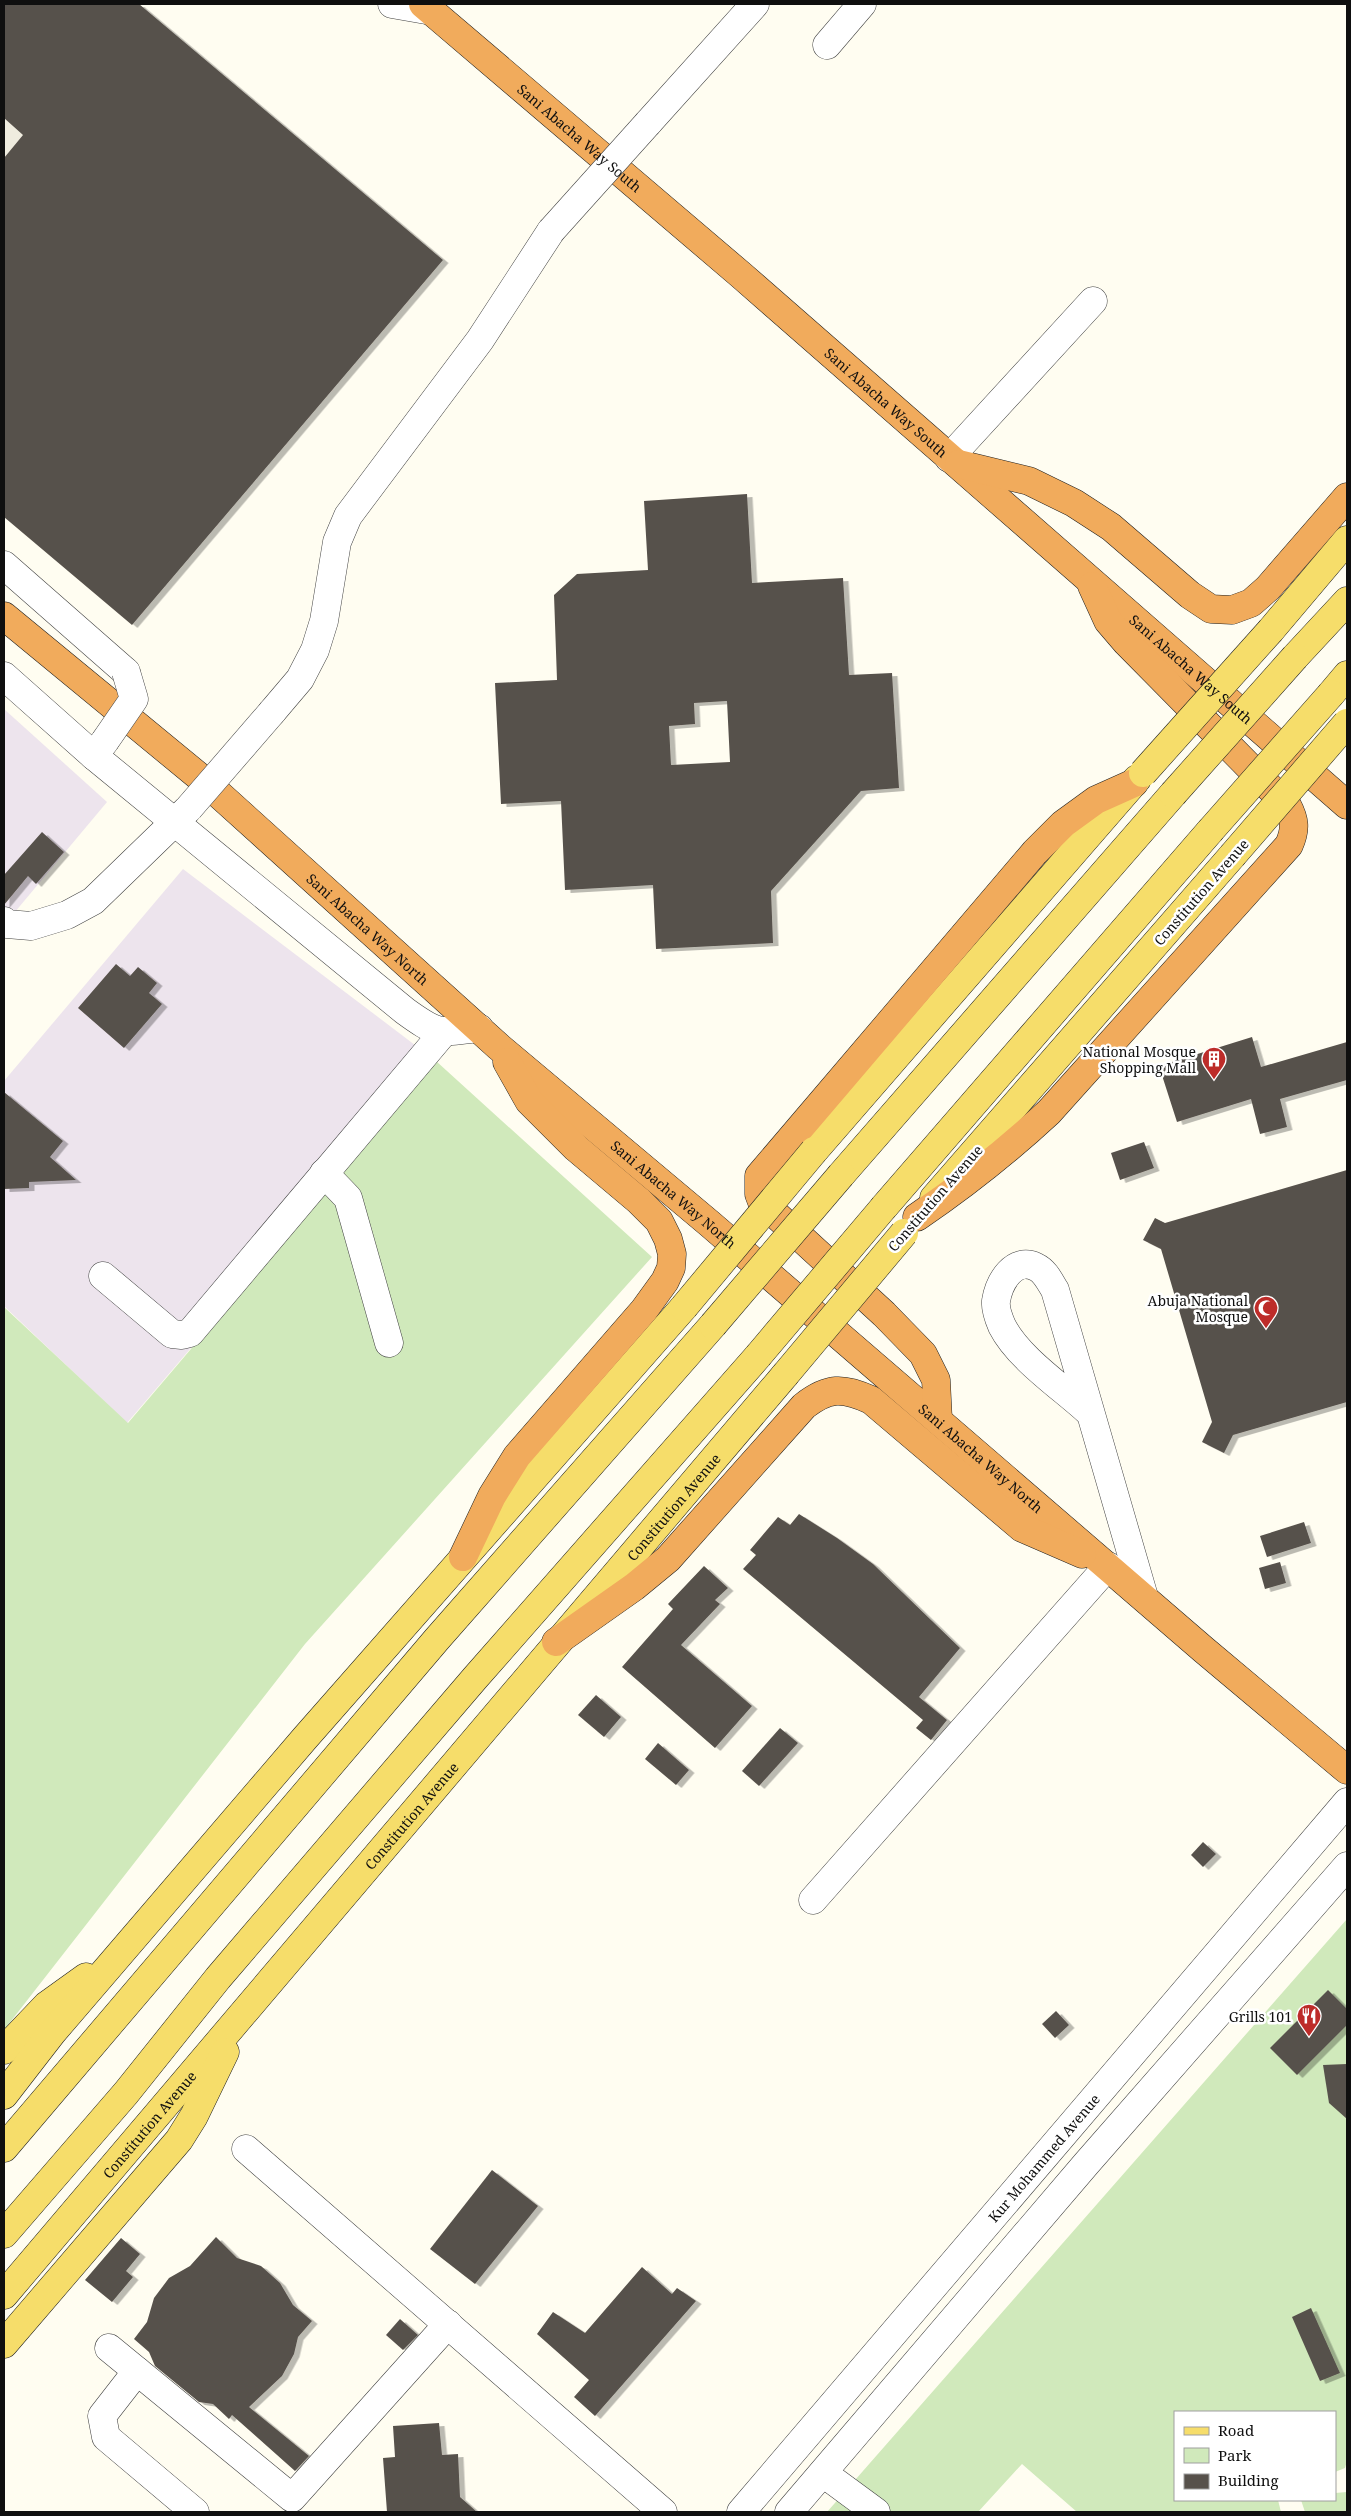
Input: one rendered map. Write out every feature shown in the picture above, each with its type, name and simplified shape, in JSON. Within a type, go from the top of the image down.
[{"type":"highway","name":"Sani Abacha Way South","points":[[427,7],[741,275],[1347,805]]},
{"type":"highway","points":[[952,461],[1029,481],[1074,503],[1111,526],[1190,595],[1211,609],[1232,610],[1251,602],[1262,593],[1347,497]]},
{"type":"highway","points":[[911,1225],[1010,1148],[1049,1112],[1289,845],[1295,832],[1294,818],[1287,805],[1108,622],[1090,580]]},
{"type":"highway","name":"Sani Abacha Way North","points":[[4,616],[202,779],[499,1046],[1347,1770]]},
{"type":"highway","points":[[938,1420],[936,1380],[923,1354],[884,1314],[762,1202],[759,1194],[760,1176],[1035,852],[1064,824],[1096,800],[1138,778]]},
{"type":"highway","points":[[463,1557],[492,1496],[517,1456],[541,1426],[644,1310],[665,1281],[671,1268],[672,1254],[668,1239],[651,1212],[576,1148],[529,1101],[499,1046]]},
{"type":"highway","points":[[556,1642],[668,1559],[804,1406],[818,1395],[836,1390],[854,1392],[871,1400],[1022,1528],[1108,1566]]},
{"type":"main road","points":[[4,2095],[42,2026],[47,2005],[122,1951],[463,1557],[684,1307],[814,1151],[1138,778],[1272,630],[1347,540]]},
{"type":"main road","points":[[4,2148],[425,1654],[602,1450],[1173,794],[1347,601]]},
{"type":"main road","points":[[4,2234],[126,2093],[237,1956],[545,1598],[647,1484],[1339,684]]},
{"type":"main road","name":"Constitution Avenue","points":[[4,2295],[911,1225],[1347,723]]},
{"type":"main road","points":[[4,2344],[179,2140],[194,2116],[247,2009]]},
{"type":"main road","points":[[4,2050],[42,2026]]},
{"type":"street","points":[[392,4],[427,7]]},
{"type":"street","points":[[4,921],[7,924],[31,926],[68,914],[93,901],[182,816],[300,679],[315,650],[324,621],[337,542],[348,516],[480,340],[551,231],[755,4]]},
{"type":"street","points":[[827,45],[862,4]]},
{"type":"street","points":[[952,461],[1093,301]]},
{"type":"street","points":[[4,565],[126,672],[134,699],[100,748]]},
{"type":"street","points":[[4,676],[100,748],[182,816],[404,1011],[424,1025],[443,1033],[479,1028]]},
{"type":"street","points":[[102,1276],[172,1334],[182,1335],[190,1333],[443,1033]]},
{"type":"street","points":[[324,1173],[348,1198],[389,1343]]},
{"type":"street","points":[[1089,1412],[1021,1352],[1002,1326],[997,1313],[996,1301],[1005,1277],[1016,1266],[1026,1264],[1037,1267],[1047,1277],[1055,1290],[1144,1597]]},
{"type":"street","points":[[813,1900],[1108,1566]]},
{"type":"street","name":"Kur Mohammed Avenue","points":[[741,2512],[1048,2149],[1347,1802]]},
{"type":"street","points":[[789,2512],[1086,2164],[1347,1866]]},
{"type":"street","points":[[246,2149],[663,2512]]},
{"type":"street","points":[[109,2348],[285,2505],[448,2324]]},
{"type":"street","points":[[137,2371],[102,2416],[106,2437],[195,2512]]},
{"type":"street","points":[[828,2467],[876,2512]]},
{"type":"shaded area","points":[[4,118],[23,135],[4,158]]},
{"type":"shaded area","points":[[4,709],[107,802],[4,925]]},
{"type":"shaded area","points":[[183,869],[436,1061],[127,1423],[4,1306],[4,1081]]},
{"type":"green space","points":[[436,1061],[652,1257],[305,1644],[4,2030],[4,1307],[128,1423]]},
{"type":"green space","points":[[1347,1919],[1347,2461],[1345,2468],[1336,2472],[1336,2411],[1174,2411],[1174,2501],[1278,2501],[1281,2512],[1077,2512],[1022,2464],[978,2512],[827,2512]]},
{"type":"green space","points":[[1347,2492],[1347,2512],[1305,2512],[1301,2501],[1336,2501],[1336,2493]]},
{"type":"building","points":[[4,4],[139,4],[443,260],[132,625],[4,517],[4,158],[23,135],[4,118]]},
{"type":"building","points":[[747,494],[752,583],[843,578],[849,675],[892,673],[899,788],[861,791],[771,891],[773,943],[656,949],[653,885],[565,890],[561,801],[501,804],[495,683],[557,680],[554,595],[577,574],[648,570],[644,501]],"holes":[[[727,701],[730,762],[671,765],[669,726],[695,724],[694,703]]]},
{"type":"building","points":[[42,832],[64,852],[36,884],[28,876],[4,905],[4,875]]},
{"type":"building","points":[[116,964],[130,976],[138,967],[157,983],[149,993],[162,1004],[124,1048],[78,1008]]},
{"type":"building","points":[[1252,1037],[1261,1067],[1347,1042],[1347,1080],[1280,1099],[1287,1127],[1260,1134],[1251,1099],[1177,1122],[1159,1066]]},
{"type":"building","points":[[4,1092],[63,1141],[50,1157],[76,1180],[29,1182],[29,1188],[4,1189]]},
{"type":"building","points":[[1144,1142],[1154,1168],[1120,1180],[1111,1153]]},
{"type":"building","name":"Abuja National Mosque","points":[[1347,1170],[1347,1402],[1233,1435],[1224,1453],[1202,1442],[1212,1422],[1161,1249],[1143,1240],[1155,1218],[1165,1223]]},
{"type":"building","points":[[799,1514],[873,1564],[960,1648],[919,1697],[947,1720],[931,1740],[916,1728],[923,1720],[743,1569],[756,1555],[750,1550],[778,1517],[790,1525]]},
{"type":"building","points":[[1304,1522],[1311,1543],[1267,1557],[1260,1536]]},
{"type":"building","points":[[1280,1562],[1286,1583],[1265,1589],[1259,1568]]},
{"type":"building","points":[[704,1566],[728,1588],[715,1600],[720,1604],[681,1645],[752,1706],[715,1748],[622,1667],[673,1609],[668,1604]]},
{"type":"building","points":[[596,1695],[621,1717],[604,1737],[578,1715]]},
{"type":"building","points":[[780,1728],[798,1743],[759,1786],[742,1771]]},
{"type":"building","points":[[658,1743],[689,1770],[676,1785],[645,1759]]},
{"type":"building","points":[[1203,1842],[1216,1854],[1203,1867],[1191,1855]]},
{"type":"building","name":"Grills 101","points":[[1328,1990],[1347,2009],[1347,2025],[1297,2075],[1270,2048]]},
{"type":"building","points":[[1056,2011],[1069,2025],[1055,2038],[1042,2024]]},
{"type":"building","points":[[1347,2064],[1347,2119],[1329,2103],[1323,2065]]},
{"type":"building","points":[[492,2170],[538,2206],[475,2284],[430,2249]]},
{"type":"building","points":[[216,2237],[237,2258],[261,2266],[280,2283],[293,2305],[312,2321],[298,2337],[294,2354],[282,2376],[249,2407],[309,2456],[295,2471],[232,2415],[229,2419],[213,2404],[199,2402],[155,2366],[149,2352],[134,2339],[147,2322],[154,2298],[169,2278],[190,2266]]},
{"type":"building","points":[[121,2238],[140,2254],[126,2271],[133,2277],[112,2302],[85,2280]]},
{"type":"building","points":[[642,2267],[672,2294],[677,2288],[696,2301],[595,2416],[574,2397],[589,2380],[537,2334],[553,2312],[585,2333]]},
{"type":"building","points":[[1311,2308],[1340,2373],[1320,2381],[1292,2317]]},
{"type":"building","points":[[400,2319],[418,2335],[403,2350],[386,2335]]},
{"type":"building","points":[[439,2423],[442,2455],[458,2454],[460,2497],[477,2512],[387,2512],[383,2458],[395,2457],[393,2426]]},
{"type":"place","name":"National Mosque Shopping Mall","points":[[1214,1080]]},
{"type":"place","name":"Abuja National Mosque","points":[[1266,1329]]},
{"type":"place","name":"Grills 101","points":[[1309,2037]]}]
